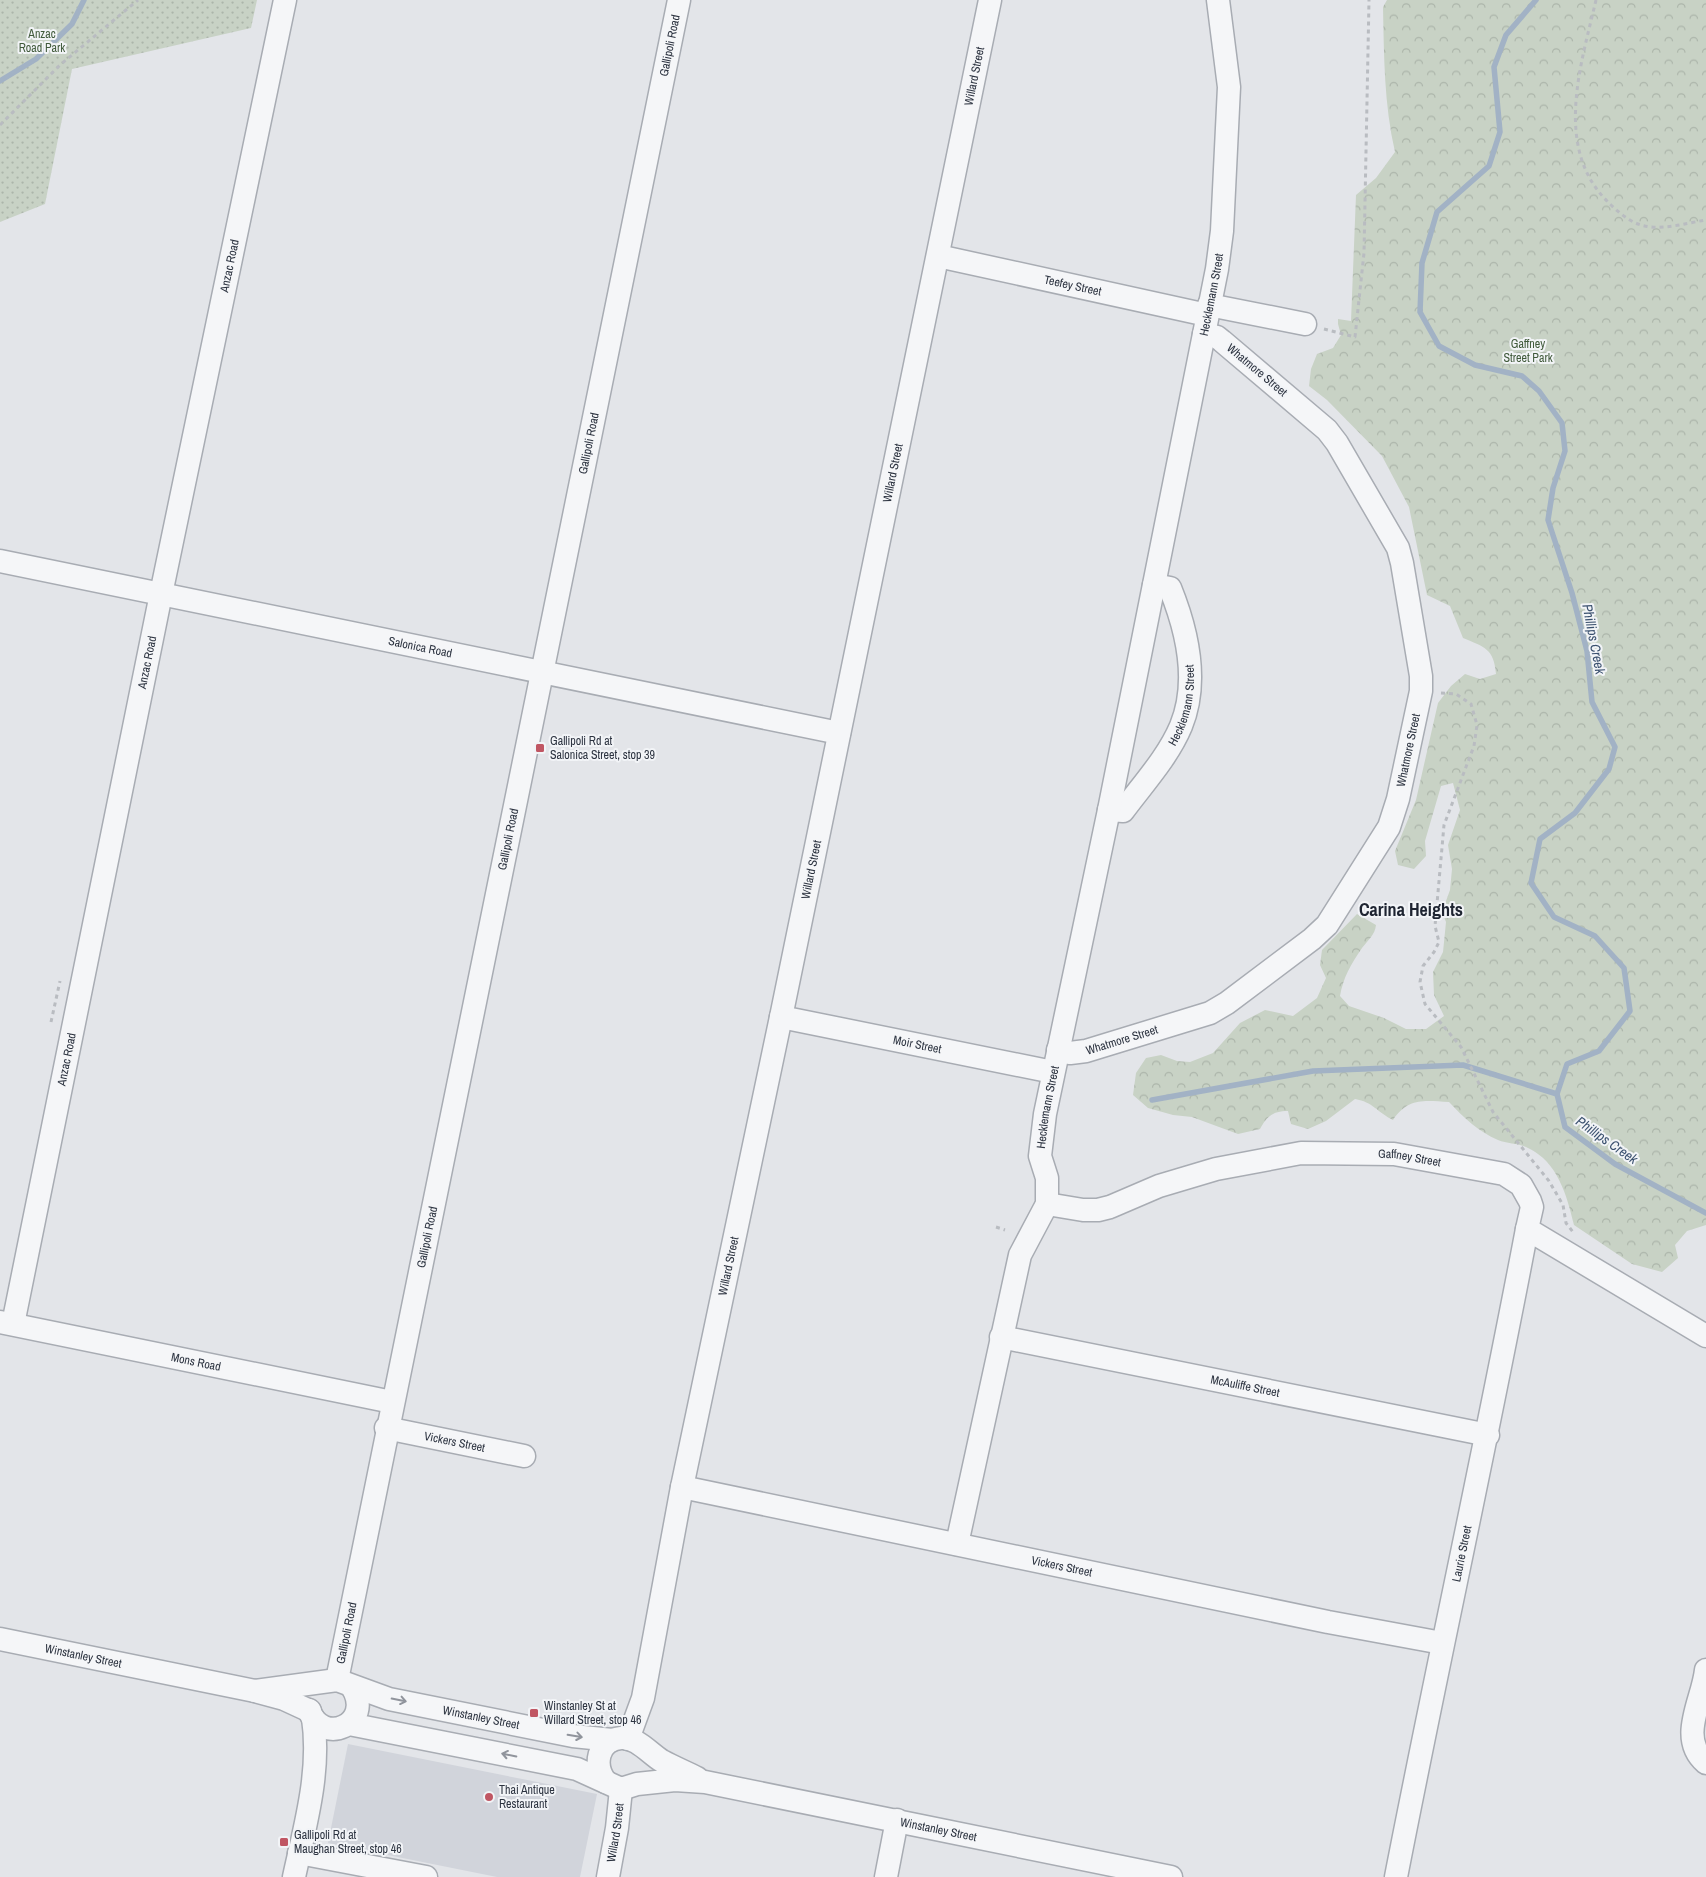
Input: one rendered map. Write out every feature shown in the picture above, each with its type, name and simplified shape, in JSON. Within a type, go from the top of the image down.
[{"type":"street","name":"Anzac Road","points":[[7,1323],[285,0]]},
{"type":"street","name":"Gallipoli Road","points":[[336,1683],[386,1428],[678,0]]},
{"type":"street","name":"Willard Street","points":[[628,1742],[643,1698],[682,1487],[781,1017],[990,0]]},
{"type":"street","name":"Hecklemann Street","points":[[1047,1204],[1048,1188],[1040,1150],[1052,1072],[1109,810],[1217,269],[1222,231],[1229,87],[1218,0]]},
{"type":"street","name":"Teefey Street","points":[[938,256],[1207,318],[1305,324]]},
{"type":"street","name":"Whatmore Street","points":[[1058,1050],[1070,1053],[1086,1051],[1210,1013],[1227,1003],[1312,939],[1327,925],[1392,820],[1420,691],[1419,666],[1398,548],[1338,443],[1315,418],[1222,341],[1207,318]]},
{"type":"street","name":"Salonica Road","points":[[0,561],[839,733]]},
{"type":"street","name":"Hecklemann Street","points":[[1109,810],[1123,811],[1168,751],[1181,725],[1189,693],[1189,653],[1179,609],[1170,588],[1154,584]]},
{"type":"street","name":"Moir Street","points":[[781,1017],[1052,1072]]},
{"type":"street","name":"Gaffney Street","points":[[1047,1204],[1083,1210],[1104,1209],[1159,1186],[1216,1169],[1301,1153],[1394,1154],[1504,1174],[1521,1185],[1530,1201],[1532,1207],[1527,1229]]},
{"type":"street","points":[[957,1544],[1020,1255],[1047,1204]]},
{"type":"street","points":[[1527,1229],[1706,1336]]},
{"type":"street","name":"Laurie Street","points":[[1396,1877],[1442,1643],[1488,1435],[1527,1229]]},
{"type":"street","name":"Mons Road","points":[[7,1323],[392,1402]]},
{"type":"street","name":"McAuliffe Street","points":[[1002,1337],[1488,1435]]},
{"type":"street","name":"Vickers Street","points":[[386,1428],[524,1456]]},
{"type":"street","name":"Vickers Street","points":[[682,1487],[1310,1618],[1442,1643]]},
{"type":"street","name":"Winstanley Street","points":[[0,1639],[255,1690],[284,1699],[311,1715],[326,1728],[346,1726],[577,1769],[621,1785],[675,1780],[705,1782],[1171,1877]]},
{"type":"street","points":[[1706,1670],[1693,1719],[1692,1741],[1700,1758],[1706,1763]]},
{"type":"street","points":[[294,1877],[314,1772],[316,1738],[311,1715],[310,1696],[336,1683],[356,1694],[358,1710],[346,1726],[328,1742],[314,1772]]},
{"type":"street","name":"Winstanley Street","points":[[255,1690],[336,1683],[389,1699],[573,1736],[628,1742],[705,1782]]},
{"type":"street","points":[[628,1742],[647,1755],[647,1771],[621,1785],[598,1768],[598,1760],[600,1752],[628,1742]]},
{"type":"street","name":"Willard Street","points":[[608,1877],[618,1823],[621,1785]]},
{"type":"street","points":[[886,1877],[898,1820]]},
{"type":"street","points":[[299,1853],[426,1877]]},
{"type":"path","points":[[0,125],[60,64],[138,0]]},
{"type":"path","points":[[1305,324],[1355,337],[1364,253],[1369,0]]},
{"type":"path","points":[[1596,0],[1576,94],[1576,132],[1582,164],[1599,192],[1618,211],[1638,224],[1657,227],[1706,220]]},
{"type":"path","points":[[1420,691],[1456,694],[1471,704],[1478,725],[1474,746],[1444,825],[1435,926],[1439,942],[1423,966],[1420,982],[1424,1004],[1461,1047],[1493,1112],[1549,1181],[1563,1205],[1566,1223],[1575,1234]]},
{"type":"path","points":[[996,1227],[1005,1230]]},
{"type":"shaded area","points":[[348,1744],[597,1794],[580,1877],[497,1877],[328,1843]]},
{"type":"green space","name":"Anzac Road Park","points":[[0,0],[257,0],[251,28],[72,69],[45,204],[0,222]]},
{"type":"green space","name":"Gaffney Street Park","points":[[1387,0],[1706,0],[1706,1225],[1687,1231],[1675,1245],[1678,1258],[1662,1272],[1632,1264],[1574,1225],[1560,1181],[1547,1162],[1528,1148],[1502,1141],[1484,1133],[1449,1102],[1425,1101],[1411,1104],[1405,1107],[1393,1120],[1371,1105],[1355,1099],[1326,1121],[1308,1129],[1291,1124],[1288,1111],[1283,1111],[1271,1115],[1260,1129],[1238,1134],[1192,1117],[1173,1115],[1148,1108],[1133,1095],[1136,1073],[1146,1058],[1161,1055],[1177,1061],[1190,1062],[1213,1053],[1240,1023],[1265,1010],[1293,1016],[1317,998],[1326,978],[1320,965],[1322,950],[1357,914],[1376,925],[1373,935],[1351,965],[1345,977],[1340,996],[1349,1006],[1384,1018],[1406,1029],[1426,1029],[1444,1016],[1434,995],[1433,972],[1443,952],[1446,922],[1442,912],[1450,890],[1452,869],[1448,845],[1460,810],[1453,783],[1441,786],[1425,841],[1426,856],[1414,869],[1398,865],[1395,851],[1416,800],[1438,703],[1451,686],[1465,674],[1480,679],[1496,674],[1495,665],[1487,650],[1463,638],[1450,606],[1427,595],[1409,507],[1382,456],[1327,400],[1309,386],[1311,369],[1317,354],[1333,348],[1341,335],[1338,319],[1351,321],[1356,195],[1376,178],[1395,152],[1385,80],[1383,7]]},
{"type":"waterway","name":"Phillips Creek","points":[[0,81],[36,59],[72,24],[84,0]]},
{"type":"waterway","name":"Phillips Creek","points":[[1536,0],[1506,35],[1494,67],[1500,132],[1489,166],[1437,212],[1422,263],[1420,312],[1439,346],[1475,365],[1522,376],[1539,391],[1562,423],[1565,451],[1553,488],[1548,520],[1572,593],[1587,651],[1592,702],[1615,747],[1609,769],[1575,813],[1540,839],[1531,883],[1554,917],[1595,936],[1624,968],[1630,1011],[1599,1051],[1567,1064],[1557,1094],[1565,1127],[1615,1164],[1706,1213]]},
{"type":"waterway","points":[[1152,1100],[1313,1071],[1463,1065],[1557,1094]]},
{"type":"place","name":"Gallipoli Rd at Salonica Street, stop 39","points":[[540,748]]},
{"type":"place","name":"Winstanley St at Willard Street, stop 46","points":[[534,1713]]},
{"type":"place","name":"Thai Antique Restaurant","points":[[489,1797]]},
{"type":"place","name":"Gallipoli Rd at Maughan Street, stop 46","points":[[284,1842]]},
{"type":"district","name":"Carina Heights","points":[[1411,909]]}]
